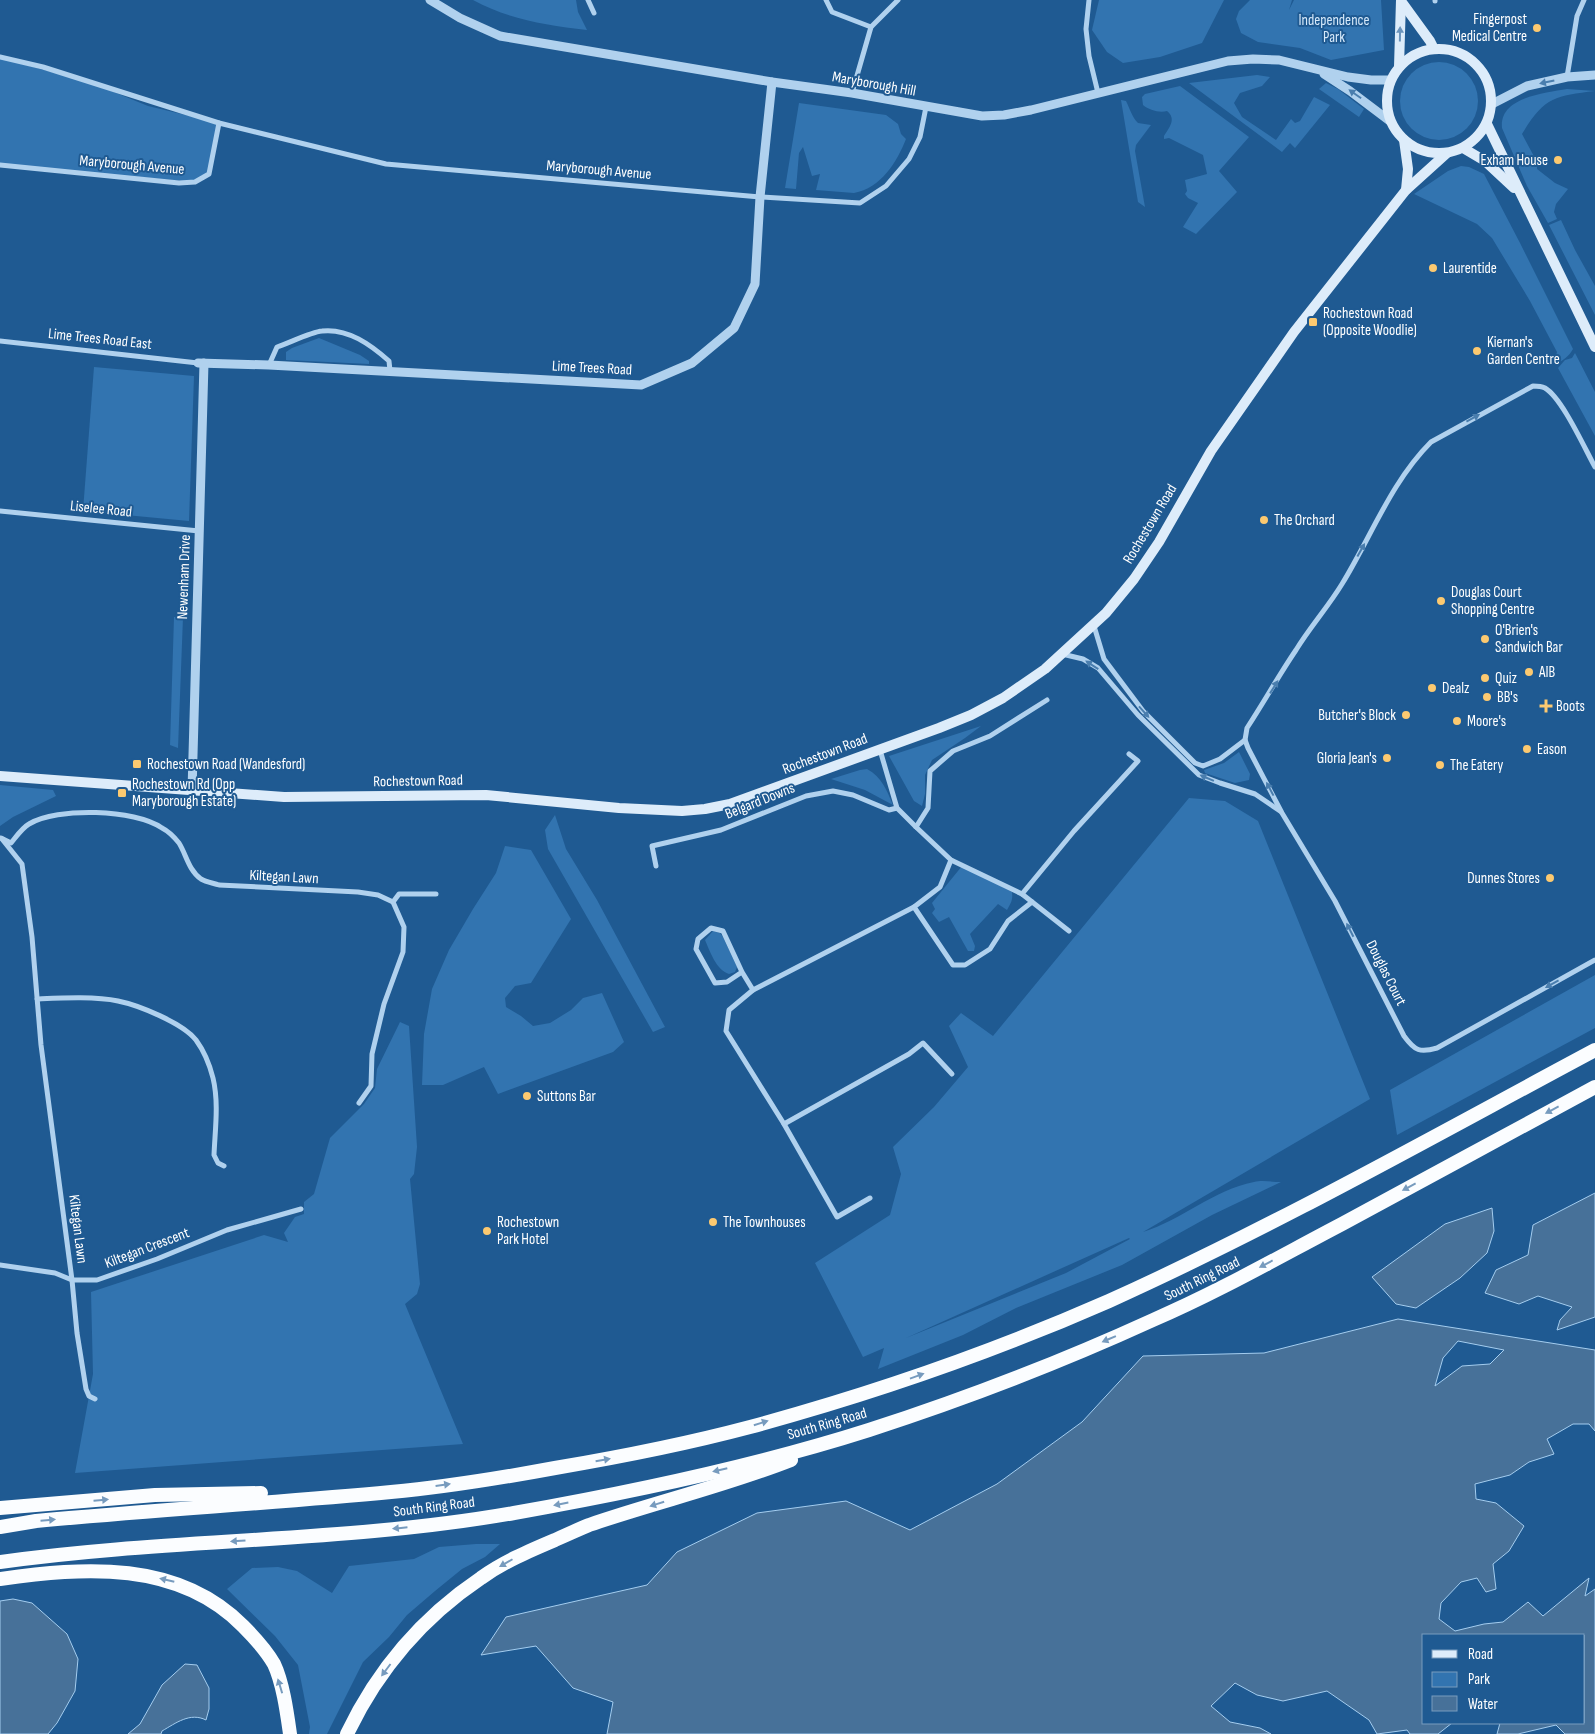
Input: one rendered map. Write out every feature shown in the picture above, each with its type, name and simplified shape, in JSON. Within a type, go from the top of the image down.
[{"type":"highway","name":"South Ring Road","points":[[0,1527],[85,1516],[394,1492],[514,1475],[617,1457],[748,1427],[903,1380],[1002,1345],[1107,1302],[1217,1250],[1595,1050]]},
{"type":"highway","name":"South Ring Road","points":[[0,1562],[81,1552],[318,1536],[422,1526],[511,1514],[631,1490],[750,1463],[868,1430],[1002,1383],[1154,1320],[1238,1280],[1595,1087]]},
{"type":"highway","points":[[347,1734],[383,1672],[416,1633],[446,1603],[482,1577],[520,1556],[588,1526],[747,1477],[868,1430]]},
{"type":"highway","points":[[0,1508],[155,1495],[394,1492]]},
{"type":"highway","points":[[0,1578],[31,1574],[89,1571],[141,1574],[180,1584],[210,1598],[234,1616],[250,1632],[274,1664],[286,1703],[290,1734]]},
{"type":"main road","points":[[1401,1],[1434,49]]},
{"type":"main road","points":[[1399,67],[1401,1]]},
{"type":"main road","points":[[1434,49],[1449,49],[1463,54],[1476,63],[1485,75],[1491,89],[1492,104],[1486,124],[1480,134],[1463,148],[1447,153],[1424,151],[1404,140],[1391,122],[1387,108],[1387,93],[1391,80],[1399,67],[1415,55],[1434,49]]},
{"type":"main road","points":[[1486,124],[1594,344]]},
{"type":"main road","points":[[1404,140],[1408,169],[1406,190]]},
{"type":"main road","points":[[1463,148],[1485,161],[1518,192]]},
{"type":"main road","name":"Rochestown Road","points":[[2,774],[284,798],[486,795],[592,806],[682,811],[705,810],[730,804],[971,715],[995,702],[1039,673],[1062,654],[1094,626],[1134,579],[1159,542],[1211,451],[1294,332],[1406,190],[1447,153]]},
{"type":"street","name":"Maryborough Hill","points":[[430,0],[460,18],[500,36],[982,116],[1004,115],[1228,61],[1278,60],[1348,77],[1391,80]]},
{"type":"street","points":[[588,0],[594,13]]},
{"type":"street","points":[[826,0],[832,12],[871,27]]},
{"type":"street","points":[[852,93],[871,27],[898,0]]},
{"type":"street","points":[[1090,0],[1086,29],[1089,56],[1098,93]]},
{"type":"street","points":[[1567,77],[1577,16],[1584,0]]},
{"type":"street","name":"Maryborough Avenue","points":[[0,57],[43,67],[220,122],[386,164],[760,197],[860,203],[886,186],[908,159],[920,137],[926,107]]},
{"type":"street","name":"Maryborough Hill","points":[[1317,70],[1350,91],[1391,122]]},
{"type":"street","points":[[1492,104],[1527,86],[1567,77],[1595,75]]},
{"type":"street","name":"Lime Trees Road","points":[[201,363],[641,385],[692,363],[734,328],[755,284],[760,197],[772,82]]},
{"type":"street","name":"Maryborough Avenue","points":[[0,166],[179,183],[195,182],[209,174],[220,122]]},
{"type":"street","points":[[269,365],[277,347],[322,331],[347,333],[371,345],[389,361],[390,371]]},
{"type":"street","name":"Lime Trees Road East","points":[[0,341],[201,363]]},
{"type":"street","name":"Newenham Drive","points":[[192,790],[199,531],[201,363]]},
{"type":"street","points":[[1094,626],[1104,658],[1143,711],[1195,763],[1203,766],[1220,760],[1246,740],[1247,728],[1296,650],[1342,585],[1406,472],[1431,442],[1533,386],[1538,386],[1544,387],[1555,398],[1595,467]]},
{"type":"street","name":"Liselee Road","points":[[0,511],[199,531]]},
{"type":"street","points":[[1062,654],[1083,659],[1098,668],[1138,715],[1199,775],[1220,784],[1255,794],[1282,813]]},
{"type":"street","points":[[916,828],[928,808],[930,771],[953,751],[990,736],[1047,700]]},
{"type":"street","name":"Douglas Court","points":[[1246,740],[1282,813],[1335,901],[1404,1036],[1412,1047],[1417,1050],[1437,1048],[1595,960]]},
{"type":"street","points":[[880,749],[897,808],[916,828],[952,860],[1022,894],[1069,931]]},
{"type":"street","points":[[1022,894],[1074,832],[1138,761],[1129,754]]},
{"type":"street","name":"Belgard Downs","points":[[656,866],[652,846],[721,830],[806,796],[833,791],[852,795],[889,810],[897,808]]},
{"type":"street","name":"Kiltegan Lawn","points":[[0,838],[11,843],[28,824],[44,818],[100,812],[128,816],[147,820],[162,827],[178,843],[190,866],[200,878],[219,885],[358,892],[378,895],[393,902]]},
{"type":"street","name":"Kiltegan Lawn","points":[[0,838],[22,864],[77,1333],[86,1389],[88,1396],[95,1400]]},
{"type":"street","points":[[870,1198],[837,1217],[784,1124],[726,1030],[729,1010],[753,990],[914,907],[940,887],[952,860]]},
{"type":"street","points":[[359,1103],[371,1086],[372,1054],[384,1004],[403,952],[404,927],[393,902],[399,894],[436,894]]},
{"type":"street","points":[[914,907],[952,965],[965,965],[990,949],[1008,921],[1032,902]]},
{"type":"street","points":[[742,972],[727,982],[715,983],[696,949],[698,939],[711,928],[723,931],[742,972],[753,990]]},
{"type":"street","points":[[37,999],[117,1000],[164,1018],[189,1033],[196,1040],[206,1057],[213,1078],[216,1097],[214,1155],[218,1162],[224,1166]]},
{"type":"street","points":[[784,1124],[909,1054],[923,1043],[952,1074]]},
{"type":"street","name":"Kiltegan Crescent","points":[[0,1265],[55,1273],[72,1280],[97,1280],[157,1259],[227,1230],[301,1209]]},
{"type":"green space","points":[[473,0],[576,0],[578,12],[587,30],[543,24],[515,17]]},
{"type":"green space","points":[[1099,0],[1224,0],[1202,43],[1160,57],[1123,63],[1107,52],[1092,30]]},
{"type":"green space","name":"Independence Park","points":[[1250,0],[1292,0],[1289,10],[1294,0],[1381,0],[1384,50],[1331,60],[1300,48],[1258,42],[1241,33],[1236,19],[1239,11]]},
{"type":"green space","points":[[0,58],[92,83],[148,106],[219,123],[209,174],[195,182],[0,165]]},
{"type":"green space","points":[[1439,62],[1454,65],[1467,73],[1475,86],[1478,101],[1475,116],[1467,129],[1454,137],[1439,140],[1424,137],[1411,129],[1403,116],[1400,101],[1403,86],[1411,73],[1424,65]]},
{"type":"green space","points":[[1257,75],[1270,77],[1262,86],[1240,93],[1234,103],[1242,117],[1276,140],[1291,119],[1295,123],[1300,121],[1314,97],[1330,105],[1295,148],[1290,143],[1282,152],[1189,83]]},
{"type":"green space","points":[[1326,83],[1338,89],[1364,109],[1359,117],[1319,89]]},
{"type":"green space","points":[[1180,86],[1249,137],[1219,171],[1237,192],[1196,234],[1183,227],[1198,203],[1188,198],[1185,194],[1187,191],[1185,180],[1207,174],[1203,155],[1169,138],[1164,139],[1172,120],[1170,114],[1167,111],[1151,110],[1145,107],[1142,97],[1145,94]]},
{"type":"green space","points":[[1567,89],[1595,91],[1552,100],[1537,112],[1522,134],[1537,162],[1537,169],[1555,183],[1568,189],[1556,204],[1554,212],[1557,219],[1548,223],[1527,186],[1502,128],[1503,118],[1508,109],[1525,98]]},
{"type":"green space","points":[[1121,100],[1126,101],[1138,123],[1151,125],[1136,145],[1135,151],[1145,207],[1138,202]]},
{"type":"green space","points":[[799,103],[886,115],[898,124],[901,134],[906,139],[887,173],[872,186],[864,190],[854,193],[816,190],[820,174],[812,176],[803,147],[799,153],[796,189],[785,188]]},
{"type":"green space","points":[[1461,166],[1469,167],[1484,174],[1573,349],[1566,358],[1558,363],[1555,364],[1557,352],[1530,301],[1492,238],[1477,224],[1414,194],[1448,171]]},
{"type":"green space","points":[[1561,220],[1595,286],[1595,315],[1549,225]]},
{"type":"green space","points":[[319,338],[360,355],[369,361],[369,364],[286,360],[286,352],[292,348]]},
{"type":"green space","points":[[1575,353],[1595,392],[1595,436],[1558,368],[1565,360],[1572,358]]},
{"type":"green space","points":[[94,367],[194,376],[189,521],[83,511]]},
{"type":"green space","points":[[174,617],[183,617],[178,748],[170,745]]},
{"type":"green space","points":[[981,726],[932,760],[925,775],[925,794],[922,806],[914,801],[889,756]]},
{"type":"green space","points":[[1239,752],[1250,774],[1249,780],[1235,783],[1205,773],[1204,770],[1224,763]]},
{"type":"green space","points":[[867,769],[880,780],[893,805],[865,790],[831,779]]},
{"type":"green space","points":[[0,785],[53,790],[56,796],[13,817],[0,826]]},
{"type":"green space","points":[[1189,798],[1225,801],[1258,821],[1370,1099],[1143,1232],[1157,1227],[1211,1198],[1239,1186],[1257,1181],[1281,1182],[1212,1215],[1122,1265],[1016,1308],[963,1335],[878,1369],[884,1348],[863,1357],[815,1263],[890,1215],[901,1174],[893,1147],[934,1107],[968,1067],[949,1026],[961,1013],[993,1036]],"holes":[[[1130,1239],[1066,1273],[906,1338]]]},
{"type":"green space","points":[[555,815],[566,849],[597,900],[665,1027],[653,1032],[548,849],[545,830]]},
{"type":"green space","points":[[505,846],[531,850],[571,919],[531,983],[515,986],[505,998],[506,1007],[533,1026],[550,1023],[571,1010],[583,998],[602,993],[624,1042],[613,1052],[498,1094],[484,1067],[443,1085],[422,1085],[424,1034],[432,989],[449,950],[496,873]]},
{"type":"green space","points":[[962,866],[1012,892],[1007,910],[998,904],[970,934],[975,946],[974,951],[968,951],[949,917],[939,922],[932,913],[935,909],[932,903]]},
{"type":"green space","points":[[713,931],[720,933],[723,937],[737,967],[735,972],[729,974],[724,972],[714,960],[705,940]]},
{"type":"green space","points":[[1595,975],[1595,1028],[1397,1135],[1390,1090]]},
{"type":"green space","points":[[400,1022],[409,1026],[417,1147],[414,1174],[410,1179],[420,1284],[417,1294],[405,1304],[463,1444],[75,1473],[93,1374],[91,1292],[264,1235],[288,1242],[284,1233],[295,1217],[304,1214],[304,1202],[314,1194],[330,1138],[364,1104],[375,1088],[377,1069]]},
{"type":"green space","points":[[500,1544],[485,1557],[462,1569],[407,1615],[389,1637],[363,1662],[327,1734],[309,1734],[310,1727],[298,1665],[275,1636],[227,1589],[252,1568],[278,1567],[297,1571],[332,1593],[349,1566],[414,1559],[439,1547]]},
{"type":"water","points":[[1595,1193],[1595,1317],[1557,1330],[1560,1320],[1572,1307],[1538,1296],[1519,1304],[1485,1293],[1496,1270],[1528,1255],[1533,1225]]},
{"type":"water","points":[[1492,1208],[1494,1231],[1487,1253],[1460,1278],[1416,1308],[1396,1304],[1372,1277],[1445,1224]]},
{"type":"water","points":[[1398,1319],[1595,1350],[1595,1431],[1589,1424],[1573,1424],[1547,1439],[1554,1454],[1529,1462],[1510,1475],[1475,1484],[1476,1499],[1496,1503],[1524,1526],[1509,1551],[1493,1564],[1496,1589],[1486,1592],[1477,1578],[1461,1582],[1441,1603],[1439,1619],[1455,1631],[1484,1624],[1503,1622],[1528,1602],[1543,1616],[1589,1578],[1585,1596],[1595,1589],[1595,1734],[1565,1734],[1556,1725],[1518,1734],[1497,1734],[1500,1724],[1585,1724],[1585,1634],[1422,1634],[1422,1724],[1451,1724],[1438,1734],[1410,1734],[1407,1730],[1377,1734],[1369,1720],[1327,1691],[1283,1701],[1257,1695],[1235,1683],[1211,1706],[1230,1722],[1260,1728],[1271,1734],[607,1734],[613,1702],[573,1688],[536,1646],[481,1655],[506,1617],[647,1585],[677,1552],[757,1513],[846,1501],[910,1530],[997,1484],[1082,1422],[1143,1356],[1264,1353]],"holes":[[[1458,1341],[1504,1350],[1490,1364],[1462,1366],[1435,1386],[1443,1358]]]},
{"type":"water","points":[[13,1599],[32,1603],[67,1634],[78,1659],[75,1691],[57,1723],[48,1734],[0,1734],[0,1601]]},
{"type":"water","points":[[185,1664],[197,1665],[209,1688],[209,1709],[206,1720],[194,1717],[189,1718],[162,1731],[161,1734],[128,1734],[140,1724],[162,1685]]},
{"type":"place","name":"Fingerpost Medical Centre","points":[[1537,28]]},
{"type":"place","name":"Exham House","points":[[1558,160]]},
{"type":"place","name":"Laurentide","points":[[1433,268]]},
{"type":"place","name":"Rochestown Road (Opposite Woodlie)","points":[[1313,322]]},
{"type":"place","name":"Kiernan's Garden Centre","points":[[1477,351]]},
{"type":"place","name":"The Orchard","points":[[1264,520]]},
{"type":"place","name":"Douglas Court Shopping Centre","points":[[1441,601]]},
{"type":"place","name":"O'Brien's Sandwich Bar","points":[[1485,639]]},
{"type":"place","name":"AIB","points":[[1529,672]]},
{"type":"place","name":"Quiz","points":[[1485,678]]},
{"type":"place","name":"Dealz","points":[[1432,688]]},
{"type":"place","name":"BB's","points":[[1487,697]]},
{"type":"place","name":"Boots","points":[[1546,706]]},
{"type":"place","name":"Butcher's Block","points":[[1406,715]]},
{"type":"place","name":"Moore's","points":[[1457,721]]},
{"type":"place","name":"Eason","points":[[1527,749]]},
{"type":"place","name":"Gloria Jean's","points":[[1387,758]]},
{"type":"place","name":"Rochestown Road (Wandesford)","points":[[137,764]]},
{"type":"place","name":"The Eatery","points":[[1440,765]]},
{"type":"place","name":"Rochestown Rd (Opp Maryborough Estate)","points":[[122,793]]},
{"type":"place","name":"Dunnes Stores","points":[[1550,878]]},
{"type":"place","name":"Suttons Bar","points":[[527,1096]]},
{"type":"place","name":"The Townhouses","points":[[713,1222]]},
{"type":"place","name":"Rochestown Park Hotel","points":[[487,1231]]}]
